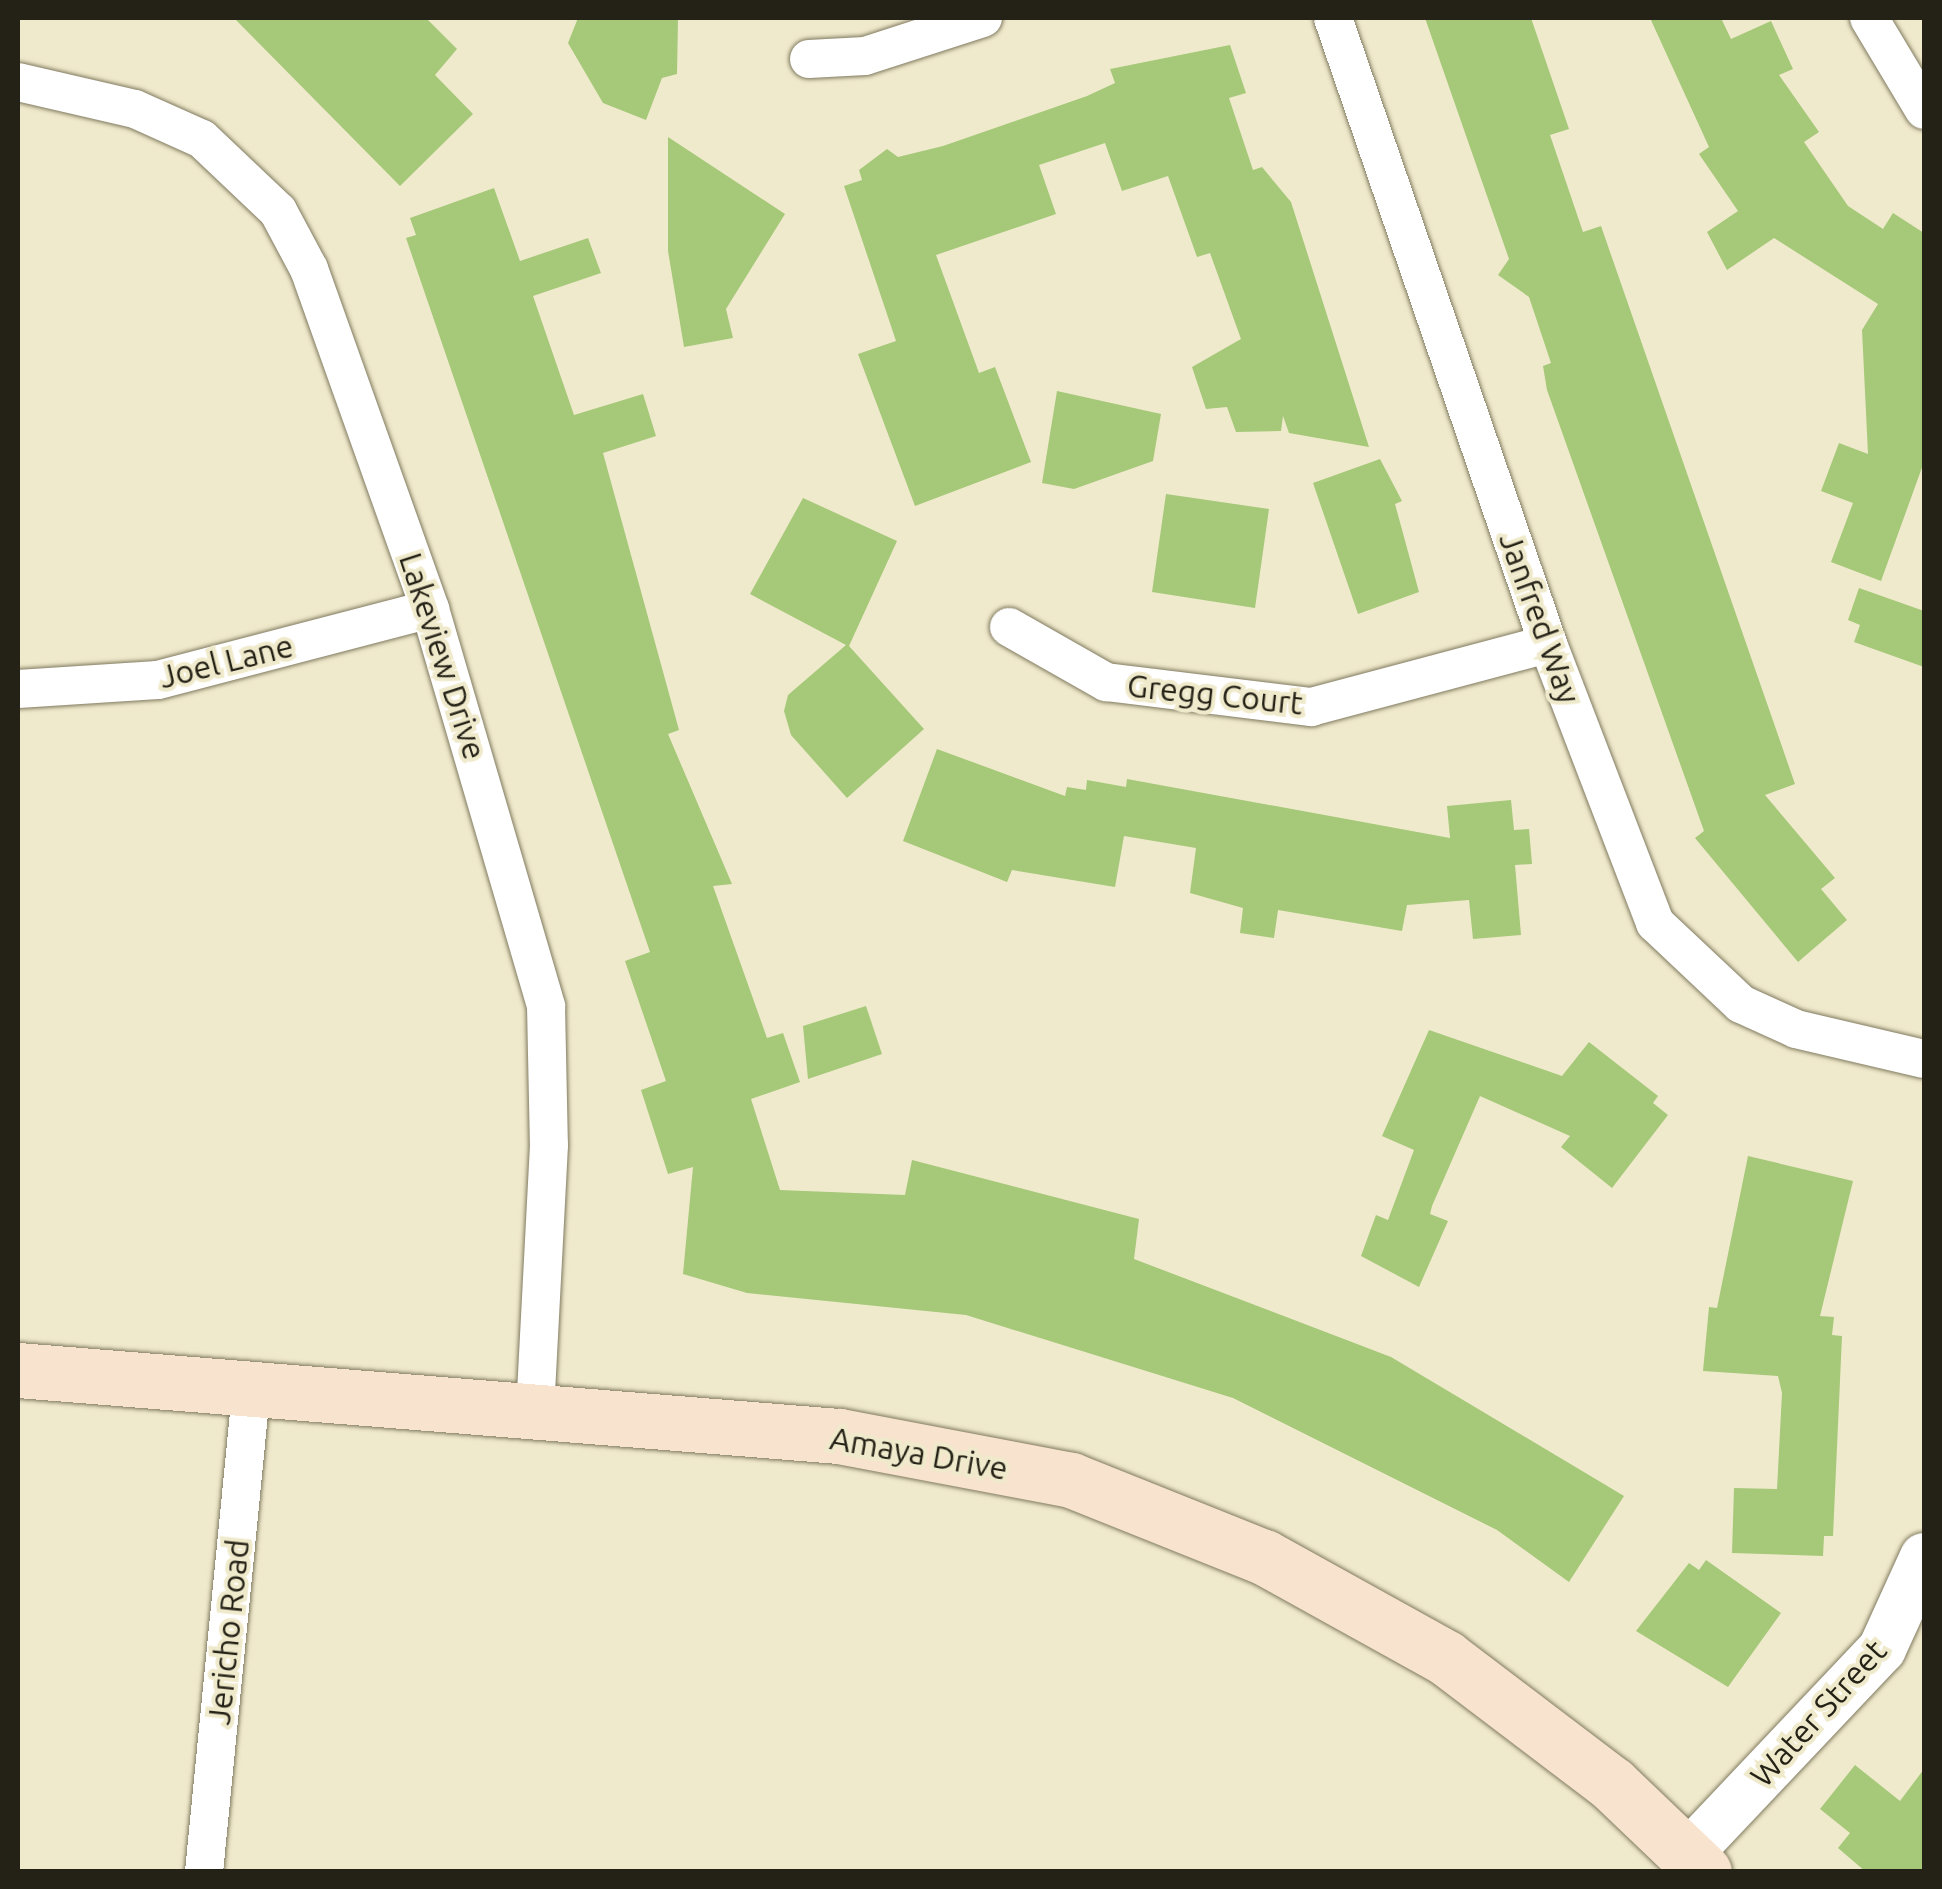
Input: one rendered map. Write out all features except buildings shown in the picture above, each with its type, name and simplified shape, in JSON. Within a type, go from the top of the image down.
[{"type":"main road","name":"Amaya Drive","points":[[18,1370],[535,1416],[839,1436],[1070,1480],[1169,1515],[1342,1596],[1446,1658],[1612,1784],[1696,1863]]},
{"type":"street","points":[[809,59],[865,56],[983,18]]},
{"type":"street","name":"Janfred Way","points":[[1333,18],[1548,644],[1655,923],[1742,1004],[1796,1029],[1924,1059]]},
{"type":"street","points":[[1870,18],[1924,110]]},
{"type":"street","name":"Lakeview Drive","points":[[18,82],[170,121],[231,161],[278,211],[309,269],[430,609],[546,1006],[535,1416]]},
{"type":"street","name":"Joel Lane","points":[[18,690],[158,680],[430,609]]},
{"type":"street","name":"Gregg Court","points":[[1009,627],[1106,682],[1311,707],[1548,644]]},
{"type":"street","name":"Jericho Road","points":[[204,1872],[251,1392]]},
{"type":"street","name":"Water Street","points":[[1696,1863],[1882,1649],[1924,1557]]}]
